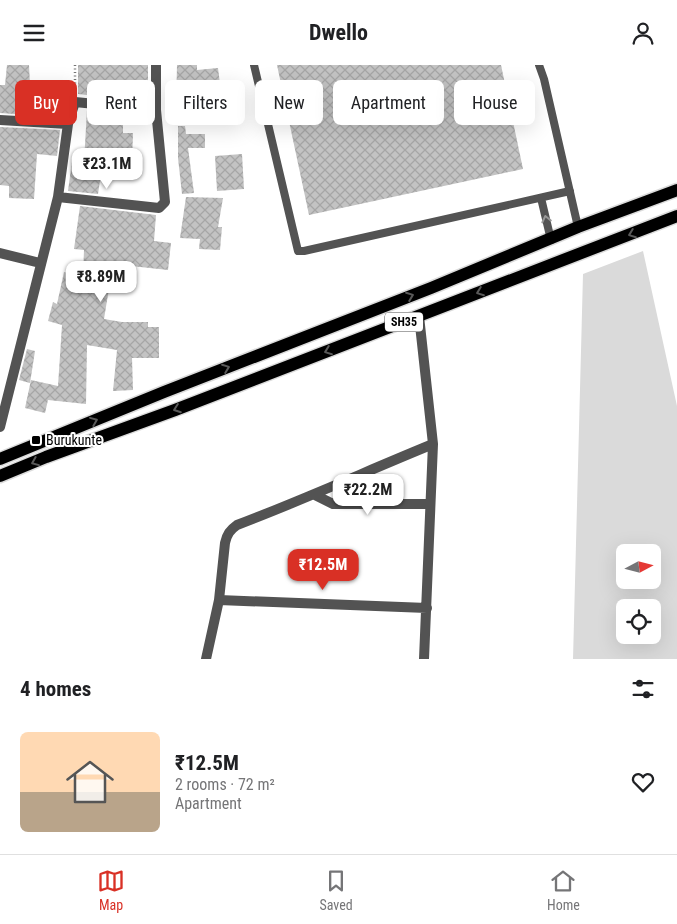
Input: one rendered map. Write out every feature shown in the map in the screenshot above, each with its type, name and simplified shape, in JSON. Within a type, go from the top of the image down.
[{"type":"main road","name":"SH35","points":[[0,459],[164,392],[431,289],[578,227],[677,190]]},
{"type":"main road","name":"SH35","points":[[0,476],[677,216]]},
{"type":"street","points":[[58,197],[159,208],[163,205],[156,110],[156,65]]},
{"type":"street","points":[[77,102],[156,110]]},
{"type":"street","points":[[0,120],[15,121]]},
{"type":"street","points":[[0,427],[58,197],[68,125]]},
{"type":"street","points":[[0,253],[40,263]]},
{"type":"street","points":[[419,316],[433,444],[424,659]]},
{"type":"street","points":[[206,659],[219,599],[225,543],[229,532],[237,525],[315,495],[433,444]]},
{"type":"street","points":[[315,495],[333,503],[430,504]]},
{"type":"street","points":[[219,599],[427,608]]},
{"type":"lane","points":[[254,65],[298,251],[570,191]]},
{"type":"lane","points":[[539,65],[544,79],[578,227]]},
{"type":"lane","points":[[541,198],[551,239]]},
{"type":"path","points":[[75,65],[75,80]]},
{"type":"shaded area","points":[[643,251],[677,406],[677,659],[573,659],[583,274]]},
{"type":"building","points":[[7,65],[29,65],[30,80],[15,80],[15,114],[0,113],[0,85],[5,85]]},
{"type":"building","points":[[78,65],[148,65],[148,80],[87,80],[87,95],[78,94]]},
{"type":"building","points":[[177,65],[197,65],[197,70],[218,68],[220,80],[177,80]]},
{"type":"building","points":[[277,65],[501,65],[504,80],[454,80],[454,125],[514,125],[523,169],[309,215],[290,125],[323,125],[323,80],[280,80]]},
{"type":"building","points":[[87,110],[87,125],[123,125],[123,133],[133,133],[132,163],[103,161],[98,194],[68,191],[72,161],[84,162]]},
{"type":"building","points":[[178,126],[185,126],[186,134],[205,134],[205,148],[188,148],[194,193],[182,194],[178,158]]},
{"type":"building","points":[[0,127],[60,130],[57,156],[37,154],[34,199],[9,198],[9,186],[0,185]]},
{"type":"building","points":[[242,154],[244,189],[217,191],[215,156]]},
{"type":"building","points":[[186,197],[223,198],[218,227],[222,227],[220,250],[199,249],[200,239],[180,238]]},
{"type":"building","points":[[80,206],[156,215],[154,241],[171,243],[168,270],[113,264],[104,319],[122,322],[148,322],[148,327],[159,327],[159,358],[132,358],[133,390],[113,391],[117,350],[87,345],[86,404],[48,400],[45,413],[25,408],[31,380],[58,386],[62,325],[48,321],[53,302],[57,304],[64,272],[83,276],[84,250],[74,249]]},
{"type":"building","points":[[27,349],[35,351],[30,383],[19,380]]},
{"type":"place","name":"Burukunte","points":[[36,440]]}]
